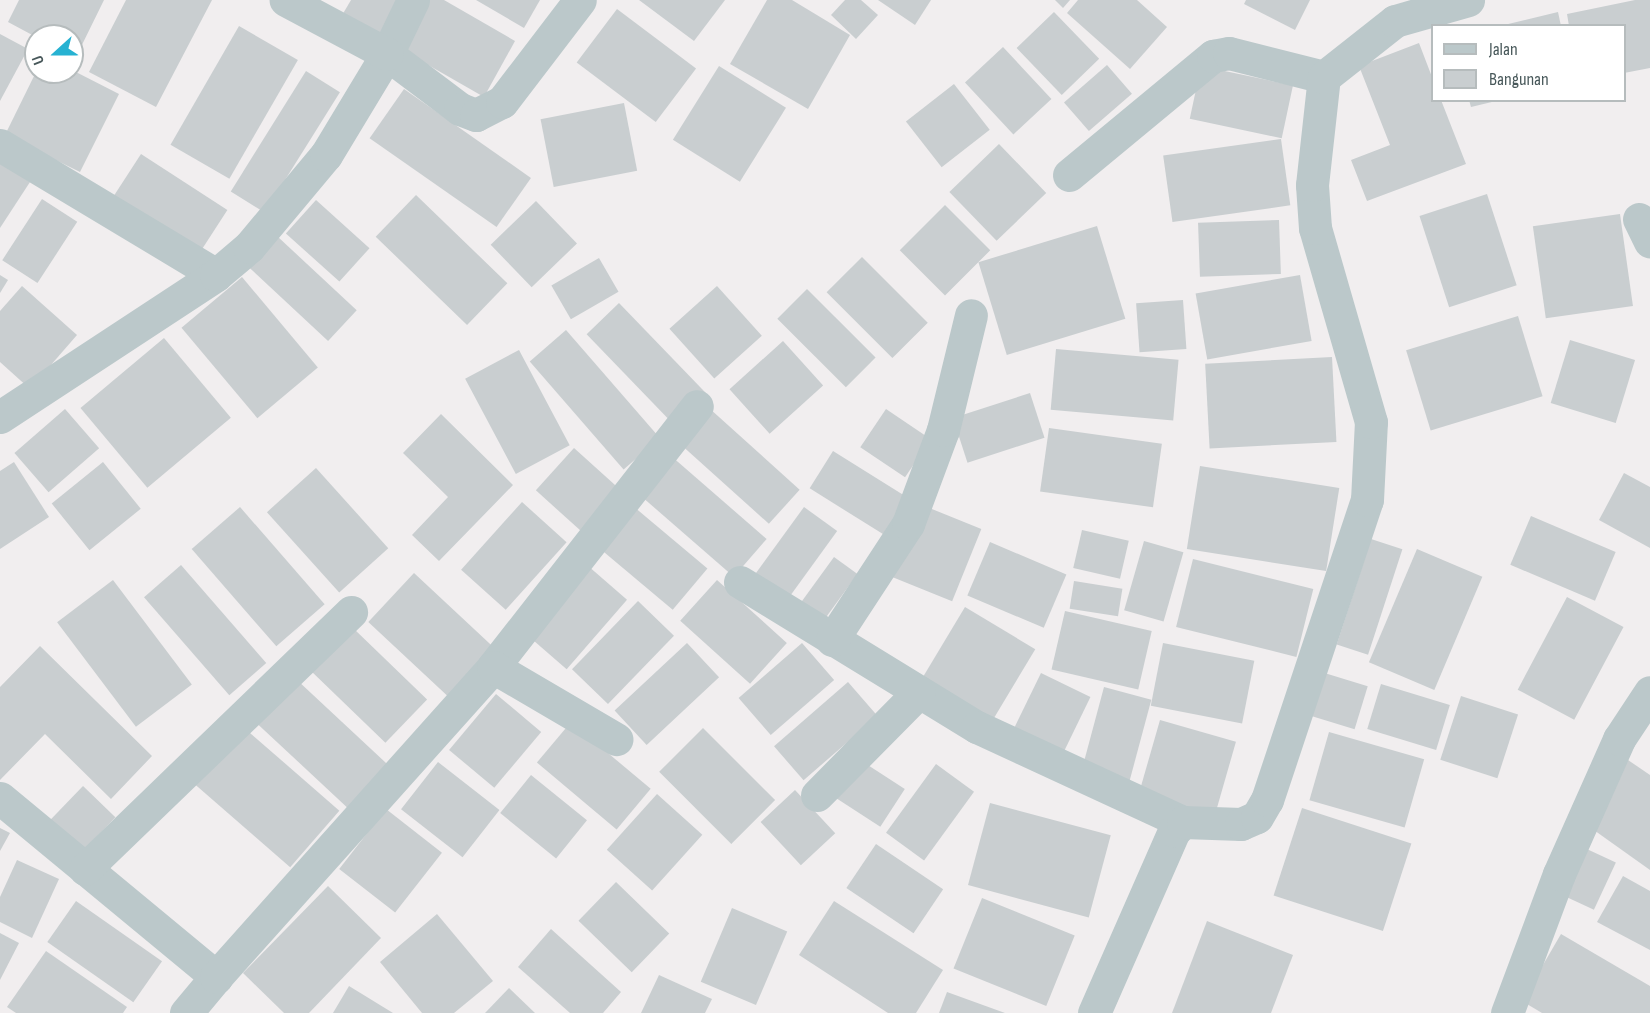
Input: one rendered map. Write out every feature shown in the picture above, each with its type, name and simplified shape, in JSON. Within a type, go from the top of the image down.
[{"type":"street","points":[[286,0],[387,54],[460,109],[489,112],[580,0]]},
{"type":"street","points":[[0,417],[216,274],[249,247],[327,154],[387,54],[413,0]]},
{"type":"street","points":[[740,582],[977,727],[1183,822],[1241,824],[1257,817],[1267,800],[1367,500],[1371,422],[1314,228],[1312,185],[1324,77],[1395,21],[1468,0]]},
{"type":"street","points":[[1068,175],[1212,56],[1229,53],[1324,77]]},
{"type":"street","points":[[0,145],[216,274]]},
{"type":"street","points":[[832,640],[908,524],[943,430],[971,315]]},
{"type":"street","points":[[186,1013],[493,667],[697,406]]},
{"type":"street","points":[[85,869],[351,612]]},
{"type":"street","points":[[493,667],[616,739]]},
{"type":"street","points":[[817,795],[919,692]]},
{"type":"street","points":[[1507,1013],[1559,874],[1639,733],[1650,692]]},
{"type":"street","points":[[0,798],[216,978]]},
{"type":"street","points":[[1094,1013],[1174,831],[1183,822]]},
{"type":"building","points":[[19,0],[104,0],[84,41],[84,24],[24,24],[24,31],[8,22]]},
{"type":"building","points":[[126,0],[212,0],[156,107],[89,72]]},
{"type":"building","points":[[351,0],[405,0],[380,41],[341,17]]},
{"type":"building","points":[[430,0],[444,0],[515,41],[484,97],[402,50]]},
{"type":"building","points":[[476,0],[540,0],[524,28]]},
{"type":"building","points":[[639,0],[725,0],[694,41]]},
{"type":"building","points":[[767,0],[792,0],[850,35],[808,109],[730,64]]},
{"type":"building","points":[[845,0],[861,0],[878,15],[856,39],[831,15]]},
{"type":"building","points":[[878,0],[931,0],[915,25]]},
{"type":"building","points":[[1055,0],[1070,0],[1063,8]]},
{"type":"building","points":[[1078,0],[1137,0],[1167,27],[1130,69],[1067,13]]},
{"type":"building","points":[[1246,0],[1310,0],[1295,30],[1244,4]]},
{"type":"building","points":[[1635,0],[1650,0],[1650,68],[1626,73],[1626,24],[1569,24],[1567,14]]},
{"type":"building","points":[[617,9],[696,69],[656,122],[577,63]]},
{"type":"building","points":[[1054,12],[1099,59],[1062,95],[1017,48]]},
{"type":"building","points":[[1558,12],[1561,24],[1508,24]]},
{"type":"building","points":[[239,26],[298,60],[229,179],[170,145]]},
{"type":"building","points":[[0,34],[24,47],[24,56],[0,101]]},
{"type":"building","points":[[1419,43],[1431,74],[1431,102],[1442,102],[1466,164],[1367,201],[1351,160],[1390,145],[1359,66]]},
{"type":"building","points":[[1003,47],[1051,99],[1013,134],[965,82]]},
{"type":"building","points":[[1107,65],[1132,94],[1089,131],[1064,102]]},
{"type":"building","points":[[719,66],[786,108],[740,182],[673,140]]},
{"type":"building","points":[[1201,66],[1293,86],[1282,138],[1190,119]]},
{"type":"building","points":[[306,71],[340,92],[265,213],[231,191]]},
{"type":"building","points":[[84,76],[119,94],[80,172],[5,135],[30,84],[84,84]]},
{"type":"building","points":[[954,84],[990,130],[942,167],[906,122]]},
{"type":"building","points":[[404,89],[531,178],[497,227],[370,138]]},
{"type":"building","points":[[1470,102],[1492,102],[1471,107]]},
{"type":"building","points":[[624,103],[637,171],[554,187],[541,119]]},
{"type":"building","points":[[1281,139],[1290,205],[1172,222],[1163,156]]},
{"type":"building","points":[[999,144],[1046,193],[997,241],[949,192]]},
{"type":"building","points":[[141,154],[227,210],[197,257],[111,201]]},
{"type":"building","points":[[0,162],[30,182],[0,228]]},
{"type":"building","points":[[1487,194],[1517,285],[1449,307],[1419,216]]},
{"type":"building","points":[[416,195],[507,283],[467,325],[376,237]]},
{"type":"building","points":[[42,199],[77,222],[37,283],[2,260]]},
{"type":"building","points":[[316,200],[370,248],[339,282],[286,233]]},
{"type":"building","points":[[536,201],[577,243],[532,287],[491,245]]},
{"type":"building","points":[[945,205],[990,250],[945,296],[900,250]]},
{"type":"building","points":[[1620,214],[1633,306],[1546,318],[1533,226]]},
{"type":"building","points":[[1279,220],[1281,274],[1200,277],[1198,223]]},
{"type":"building","points":[[1097,226],[1125,319],[1007,355],[978,262]]},
{"type":"building","points":[[277,236],[357,310],[328,341],[248,267]]},
{"type":"building","points":[[862,257],[928,323],[892,358],[827,292]]},
{"type":"building","points":[[599,258],[618,292],[571,319],[551,286]]},
{"type":"building","points":[[0,275],[8,280],[0,293]]},
{"type":"building","points":[[1300,275],[1312,341],[1207,359],[1196,293]]},
{"type":"building","points":[[242,277],[318,367],[257,418],[181,328]]},
{"type":"building","points":[[22,286],[77,335],[30,389],[0,362],[0,311]]},
{"type":"building","points":[[717,286],[762,336],[714,379],[669,329]]},
{"type":"building","points":[[807,289],[876,358],[846,387],[777,319]]},
{"type":"building","points":[[1183,300],[1186,349],[1140,352],[1136,303]]},
{"type":"building","points":[[619,303],[706,393],[673,424],[587,334]]},
{"type":"building","points":[[1518,316],[1543,396],[1431,431],[1406,350]]},
{"type":"building","points":[[566,330],[660,438],[624,469],[530,361]]},
{"type":"building","points":[[164,338],[231,418],[147,488],[81,408]]},
{"type":"building","points":[[1570,340],[1635,360],[1616,423],[1551,403]]},
{"type":"building","points":[[783,341],[823,386],[770,434],[729,389]]},
{"type":"building","points":[[1056,349],[1179,360],[1173,420],[1051,410]]},
{"type":"building","points":[[519,350],[570,445],[516,474],[465,379]]},
{"type":"building","points":[[1332,357],[1336,442],[1210,449],[1205,364]]},
{"type":"building","points":[[1030,393],[1045,438],[967,463],[953,418]]},
{"type":"building","points":[[709,408],[800,490],[769,524],[678,442]]},
{"type":"building","points":[[65,409],[99,448],[49,492],[14,453]]},
{"type":"building","points":[[886,409],[931,439],[905,477],[860,447]]},
{"type":"building","points":[[441,414],[513,485],[439,561],[412,535],[448,497],[403,453]]},
{"type":"building","points":[[1049,428],[1162,444],[1153,507],[1040,491]]},
{"type":"building","points":[[574,448],[623,492],[585,535],[536,490]]},
{"type":"building","points":[[833,451],[912,500],[889,538],[810,488]]},
{"type":"building","points":[[670,455],[767,539],[734,577],[637,493]]},
{"type":"building","points":[[14,462],[49,517],[0,549],[0,471]]},
{"type":"building","points":[[103,462],[141,509],[89,550],[52,504]]},
{"type":"building","points":[[1200,466],[1339,488],[1326,571],[1187,549]]},
{"type":"building","points":[[316,468],[388,548],[339,592],[267,512]]},
{"type":"building","points":[[1624,473],[1650,487],[1650,548],[1599,520]]},
{"type":"building","points":[[627,501],[707,568],[673,610],[592,542]]},
{"type":"building","points":[[522,502],[567,542],[506,610],[461,570]]},
{"type":"building","points":[[922,505],[981,529],[952,601],[893,577]]},
{"type":"building","points":[[240,507],[325,604],[276,646],[192,549]]},
{"type":"building","points":[[804,507],[837,531],[789,597],[756,573]]},
{"type":"building","points":[[1531,516],[1616,552],[1595,601],[1510,565]]},
{"type":"building","points":[[1082,530],[1129,541],[1120,579],[1073,568]]},
{"type":"building","points":[[1371,539],[1402,549],[1368,655],[1337,645]]},
{"type":"building","points":[[1144,541],[1183,552],[1164,622],[1124,610]]},
{"type":"building","points":[[990,542],[1066,574],[1044,628],[967,595]]},
{"type":"building","points":[[1417,549],[1482,577],[1434,690],[1369,662]]},
{"type":"building","points":[[834,557],[857,574],[823,622],[799,605]]},
{"type":"building","points":[[1193,559],[1313,589],[1296,657],[1176,627]]},
{"type":"building","points":[[181,565],[266,663],[229,695],[144,597]]},
{"type":"building","points":[[587,565],[627,600],[567,669],[527,634]]},
{"type":"building","points":[[414,573],[495,649],[449,698],[368,622]]},
{"type":"building","points":[[113,580],[192,685],[136,727],[57,622]]},
{"type":"building","points":[[717,580],[787,643],[750,684],[680,621]]},
{"type":"building","points":[[1074,581],[1122,589],[1118,616],[1070,609]]},
{"type":"building","points":[[1567,597],[1624,627],[1574,720],[1518,690]]},
{"type":"building","points":[[638,601],[674,636],[608,704],[572,669]]},
{"type":"building","points":[[965,607],[1035,649],[987,729],[917,687]]},
{"type":"building","points":[[1065,611],[1152,631],[1138,689],[1052,669]]},
{"type":"building","points":[[353,628],[427,700],[385,743],[311,671]]},
{"type":"building","points":[[687,643],[719,677],[647,745],[615,711]]},
{"type":"building","points":[[802,643],[834,680],[771,735],[739,698]]},
{"type":"building","points":[[1163,643],[1254,661],[1242,724],[1151,706]]},
{"type":"building","points":[[40,646],[152,756],[111,799],[45,734],[0,780],[0,687]]},
{"type":"building","points":[[1318,671],[1368,686],[1355,729],[1305,714]]},
{"type":"building","points":[[1041,673],[1090,697],[1062,755],[1013,731]]},
{"type":"building","points":[[297,680],[388,765],[347,808],[257,723]]},
{"type":"building","points":[[848,682],[878,716],[804,780],[774,746]]},
{"type":"building","points":[[1381,684],[1450,705],[1436,750],[1367,729]]},
{"type":"building","points":[[1104,687],[1151,700],[1129,783],[1082,770]]},
{"type":"building","points":[[496,694],[541,732],[494,788],[449,750]]},
{"type":"building","points":[[1461,696],[1518,715],[1497,778],[1440,760]]},
{"type":"building","points":[[1160,720],[1236,742],[1215,815],[1139,793]]},
{"type":"building","points":[[571,722],[651,789],[617,829],[537,763]]},
{"type":"building","points":[[242,726],[339,811],[290,867],[193,783]]},
{"type":"building","points":[[703,728],[775,800],[731,844],[659,772]]},
{"type":"building","points":[[1329,732],[1424,759],[1405,828],[1309,800]]},
{"type":"building","points":[[857,758],[905,789],[880,827],[832,796]]},
{"type":"building","points":[[1628,760],[1650,775],[1650,870],[1584,823]]},
{"type":"building","points":[[438,762],[499,810],[463,857],[401,809]]},
{"type":"building","points":[[936,764],[974,792],[924,860],[886,833]]},
{"type":"building","points":[[531,775],[587,820],[556,858],[500,813]]},
{"type":"building","points":[[83,786],[115,817],[79,855],[47,823]]},
{"type":"building","points":[[795,790],[835,833],[801,865],[761,822]]},
{"type":"building","points":[[657,794],[702,835],[652,891],[607,850]]},
{"type":"building","points":[[990,803],[1111,835],[1089,917],[968,885]]},
{"type":"building","points":[[1302,808],[1411,844],[1383,931],[1274,895]]},
{"type":"building","points":[[386,809],[442,853],[395,913],[339,869]]},
{"type":"building","points":[[0,828],[10,833],[0,851]]},
{"type":"building","points":[[876,844],[943,889],[914,933],[846,888]]},
{"type":"building","points":[[1576,844],[1616,863],[1594,910],[1554,891]]},
{"type":"building","points":[[17,860],[59,879],[32,938],[0,922],[0,897]]},
{"type":"building","points":[[1623,876],[1650,891],[1650,950],[1597,922]]},
{"type":"building","points":[[616,882],[669,933],[632,972],[578,921]]},
{"type":"building","points":[[328,886],[381,938],[309,1013],[284,1013],[243,973]]},
{"type":"building","points":[[982,898],[1075,935],[1046,1006],[954,968]]},
{"type":"building","points":[[76,901],[162,961],[133,1002],[47,942]]},
{"type":"building","points":[[834,901],[943,970],[916,1013],[888,1013],[799,955]]},
{"type":"building","points":[[732,908],[787,931],[756,1005],[701,982]]},
{"type":"building","points":[[437,914],[493,981],[454,1013],[422,1013],[380,962]]},
{"type":"building","points":[[1207,921],[1293,955],[1271,1013],[1172,1013]]},
{"type":"building","points":[[551,929],[621,992],[603,1013],[570,1013],[518,967]]},
{"type":"building","points":[[0,933],[19,943],[0,980]]},
{"type":"building","points":[[1561,934],[1650,986],[1650,1013],[1542,1013],[1522,1001]]},
{"type":"building","points":[[46,951],[127,1007],[123,1013],[16,1013],[7,1007]]},
{"type":"building","points":[[659,975],[712,999],[705,1013],[641,1013]]},
{"type":"building","points":[[349,986],[393,1013],[333,1013]]},
{"type":"building","points":[[509,988],[535,1013],[485,1013]]},
{"type":"building","points":[[947,992],[1005,1013],[939,1013]]}]
